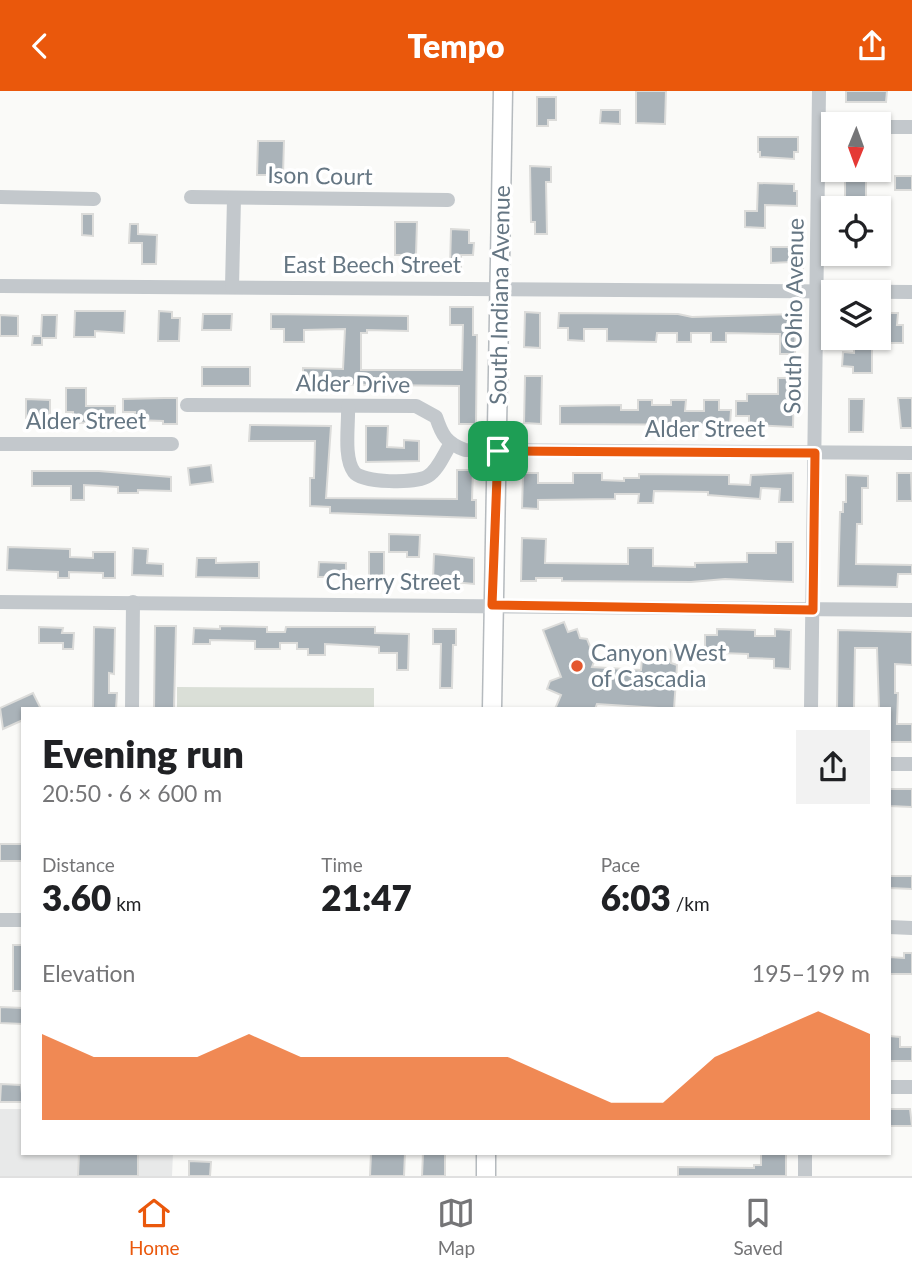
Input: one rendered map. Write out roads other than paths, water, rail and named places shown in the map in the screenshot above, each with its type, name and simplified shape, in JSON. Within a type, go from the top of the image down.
[{"type":"main road","name":"South Indiana Avenue","points":[[492,707],[503,91]]},
{"type":"main road","points":[[486,1155],[486,1176]]},
{"type":"street","name":"South Ohio Avenue","points":[[819,91],[823,112]]},
{"type":"street","points":[[891,127],[912,127]]},
{"type":"street","name":"South Ohio Avenue","points":[[811,707],[817,291],[823,182]]},
{"type":"street","points":[[0,197],[94,199]]},
{"type":"street","name":"Ison Court","points":[[191,197],[448,200]]},
{"type":"street","points":[[232,287],[234,198]]},
{"type":"street","name":"East Beech Street","points":[[0,286],[912,292]]},
{"type":"street","name":"Alder Drive","points":[[187,405],[416,406],[436,417],[443,437],[450,445]]},
{"type":"street","points":[[348,406],[349,460],[352,470],[359,477],[369,480],[424,479],[432,473],[450,445],[465,450],[498,451]]},
{"type":"street","name":"Alder Street","points":[[0,444],[172,444]]},
{"type":"street","name":"Alder Street","points":[[498,451],[912,453]]},
{"type":"street","name":"Cherry Street","points":[[0,602],[912,610]]},
{"type":"street","points":[[132,707],[133,602]]},
{"type":"street","points":[[891,764],[912,764]]},
{"type":"street","points":[[0,920],[21,920]]},
{"type":"street","points":[[891,927],[912,928]]},
{"type":"street","points":[[891,1087],[912,1087]]},
{"type":"street","points":[[805,1155],[805,1176]]},
{"type":"place","name":"Canyon West of Cascadia","points":[[577,666]]}]
